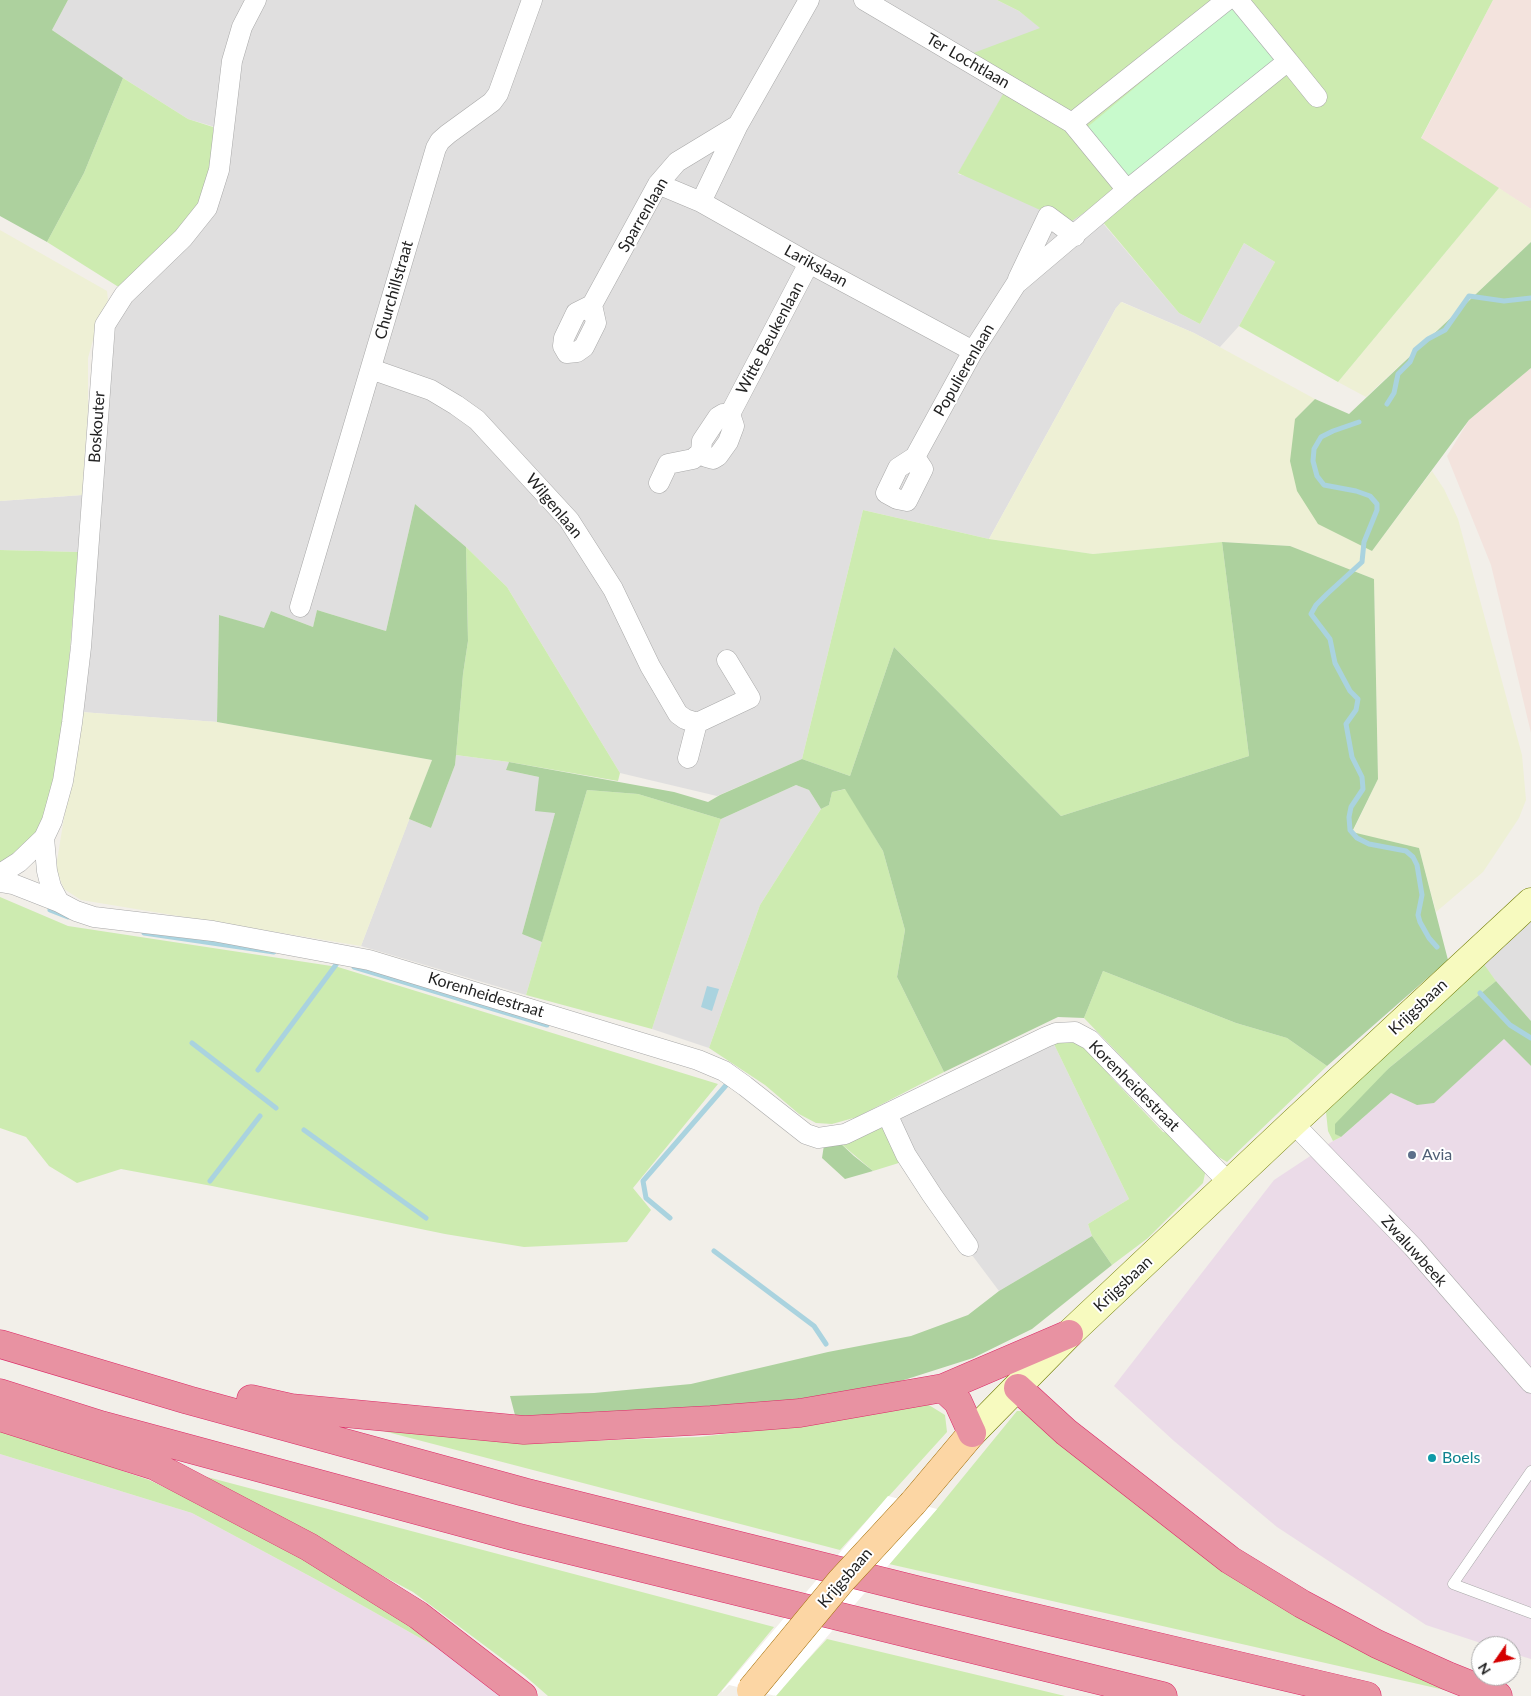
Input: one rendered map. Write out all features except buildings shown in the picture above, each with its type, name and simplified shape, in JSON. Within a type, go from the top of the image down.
[{"type":"highway","points":[[188,1400],[218,1392],[291,1408],[524,1430],[710,1420],[800,1413],[943,1388],[1069,1334]]},
{"type":"highway","points":[[0,1344],[188,1400],[524,1492],[911,1589],[1367,1696]]},
{"type":"highway","points":[[943,1388],[958,1402],[972,1433]]},
{"type":"highway","points":[[1018,1388],[1066,1432],[1230,1560],[1302,1604],[1377,1644],[1498,1696]]},
{"type":"highway","points":[[0,1393],[101,1424],[516,1537],[1162,1696]]},
{"type":"highway","points":[[0,1417],[155,1466],[309,1547],[418,1615],[523,1696]]},
{"type":"main road","name":"Krijgsbaan","points":[[749,1693],[841,1581],[913,1503],[972,1433],[1069,1334],[1531,902]]},
{"type":"street","name":"Boskouter","points":[[0,874],[20,862],[44,838],[52,821],[63,781],[72,723],[80,647],[104,325],[124,295],[183,238],[207,208],[219,170],[232,61],[242,27],[256,0]]},
{"type":"street","name":"Churchillstraat","points":[[300,607],[436,148],[440,141],[448,134],[492,102],[498,94],[532,0]]},
{"type":"street","name":"Sparrenlaan","points":[[701,202],[738,125],[809,0]]},
{"type":"street","name":"Ter Lochtlaan","points":[[864,0],[1072,123],[1127,190]]},
{"type":"street","points":[[1072,123],[1227,0]]},
{"type":"street","points":[[1238,0],[1317,98]]},
{"type":"street","points":[[1127,190],[1288,61]]},
{"type":"street","name":"Sparrenlaan","points":[[592,305],[658,184],[677,162],[738,125]]},
{"type":"street","name":"Larikslaan","points":[[658,184],[701,202],[809,263],[973,351]]},
{"type":"street","name":"Populierenlaan","points":[[1016,284],[1127,190]]},
{"type":"street","name":"Populierenlaan","points":[[915,457],[973,351],[1016,284],[1048,216],[1074,236]]},
{"type":"street","name":"Witte Beukenlaan","points":[[659,483],[668,464],[693,459],[701,452],[702,441],[712,424],[723,414],[730,414],[809,263]]},
{"type":"street","name":"Wilgenlaan","points":[[371,369],[431,390],[456,405],[477,420],[519,465],[569,520],[580,537],[613,589],[650,666],[678,714],[685,719],[697,723]]},
{"type":"street","points":[[688,758],[697,723],[750,698],[727,660]]},
{"type":"street","points":[[44,838],[51,887],[59,902]]},
{"type":"street","name":"Korenheidestraat","points":[[0,882],[13,884],[94,917],[214,931],[369,960],[698,1060],[724,1071],[806,1134],[818,1138],[845,1134],[1046,1037],[1056,1033],[1075,1032],[1090,1040],[1229,1183]]},
{"type":"street","points":[[887,1114],[906,1155],[932,1196],[968,1246]]},
{"type":"street","name":"Zwaluwbeek","points":[[1293,1123],[1413,1247],[1531,1383]]},
{"type":"lane","points":[[1531,1471],[1453,1584],[1531,1613]]},
{"type":"shaded area","points":[[68,0],[997,0],[1019,11],[1041,28],[958,174],[1090,208],[1179,313],[1200,324],[1244,243],[1275,262],[1239,326],[1220,347],[1194,333],[1122,302],[1116,308],[989,539],[863,510],[802,759],[717,796],[620,773],[507,587],[466,547],[415,504],[386,631],[317,610],[313,627],[271,611],[264,629],[219,615],[217,722],[81,712],[116,319],[205,226],[214,208],[232,132],[188,119],[52,30]]},
{"type":"shaded area","points":[[1493,0],[1531,0],[1531,209],[1421,139]]},
{"type":"shaded area","points":[[1531,368],[1531,733],[1491,565],[1447,456],[1469,420]]},
{"type":"shaded area","points":[[82,495],[78,552],[0,550],[0,501]]},
{"type":"shaded area","points":[[456,755],[509,762],[506,770],[539,777],[555,813],[522,934],[542,942],[526,995],[361,946],[409,819],[431,828],[455,765]]},
{"type":"shaded area","points":[[796,785],[809,790],[821,809],[760,905],[709,1048],[652,1029],[721,819]]},
{"type":"shaded area","points":[[1531,920],[1531,1021],[1483,964]]},
{"type":"shaded area","points":[[1504,1039],[1531,1066],[1531,1659],[1521,1656],[1521,1636],[1471,1636],[1471,1640],[1426,1625],[1277,1527],[1174,1441],[1114,1386],[1274,1180],[1341,1137],[1391,1093],[1417,1104],[1434,1102]]},
{"type":"shaded area","points":[[1052,1040],[1129,1199],[1088,1224],[1092,1236],[999,1291],[902,1162],[883,1125]]},
{"type":"shaded area","points":[[0,1454],[192,1513],[317,1580],[452,1656],[499,1696],[0,1696]]},
{"type":"green space","points":[[0,0],[68,0],[52,30],[123,78],[84,173],[47,242],[0,216]]},
{"type":"green space","points":[[997,0],[1493,0],[1421,138],[1499,188],[1338,382],[1239,326],[1275,262],[1244,243],[1200,324],[1179,313],[1091,208],[1069,223],[958,173],[1011,80],[968,55],[1040,28],[1019,11]]},
{"type":"green space","points":[[1232,7],[1277,61],[1127,183],[1085,129]]},
{"type":"green space","points":[[123,78],[188,119],[213,127],[213,163],[208,183],[190,220],[121,287],[47,242],[84,173]]},
{"type":"green space","points":[[1499,188],[1531,209],[1531,242],[1366,397],[1338,382]]},
{"type":"green space","points":[[0,230],[107,291],[108,300],[98,322],[88,358],[88,409],[82,495],[0,501]]},
{"type":"green space","points":[[1531,242],[1531,368],[1469,420],[1372,551],[1318,524],[1297,491],[1290,461],[1295,419],[1315,399],[1349,414]]},
{"type":"green space","points":[[1121,302],[1194,333],[1315,399],[1295,419],[1372,551],[1432,471],[1444,489],[1458,519],[1522,755],[1526,800],[1519,818],[1483,872],[1436,912],[1419,848],[1352,833],[1378,779],[1374,579],[1290,546],[1222,542],[1093,554],[989,539]]},
{"type":"green space","points":[[415,504],[466,547],[468,641],[463,674],[455,765],[431,828],[409,819],[432,760],[217,722],[219,615],[264,628],[271,611],[313,627],[317,610],[386,631]]},
{"type":"green space","points":[[863,510],[989,539],[1093,554],[1222,542],[1249,756],[1061,816],[894,647],[850,776],[802,759]]},
{"type":"green space","points":[[1222,542],[1290,546],[1374,579],[1378,779],[1352,832],[1419,848],[1448,960],[1327,1066],[1287,1038],[1236,1023],[1103,971],[1084,1018],[1058,1017],[944,1072],[897,977],[905,930],[883,851],[845,789],[832,792],[829,805],[821,809],[809,790],[796,785],[721,819],[638,794],[587,790],[542,942],[522,934],[555,813],[535,811],[539,777],[506,770],[509,762],[674,792],[708,802],[802,759],[850,776],[894,647],[1061,816],[1249,756]]},
{"type":"green space","points":[[466,547],[507,587],[620,773],[618,781],[456,755],[463,674],[468,641]]},
{"type":"green space","points":[[0,550],[78,552],[64,723],[51,796],[41,826],[29,841],[0,865]]},
{"type":"green space","points":[[81,712],[217,722],[432,760],[361,946],[81,900],[64,889],[57,872],[57,861]]},
{"type":"green space","points":[[846,789],[883,851],[905,930],[897,977],[944,1072],[857,1117],[832,1124],[816,1123],[799,1114],[765,1085],[709,1048],[760,905],[821,809],[829,805],[832,792]]},
{"type":"green space","points":[[587,790],[638,794],[721,819],[652,1029],[526,995]]},
{"type":"green space","points":[[0,897],[68,926],[338,967],[718,1084],[633,1188],[651,1210],[627,1242],[524,1247],[445,1234],[121,1169],[77,1183],[49,1166],[26,1137],[0,1128]]},
{"type":"green space","points":[[1483,963],[1496,981],[1389,1068],[1336,1134],[1341,1137],[1333,1141],[1328,1131],[1326,1112]]},
{"type":"green space","points":[[1103,971],[1236,1023],[1287,1038],[1327,1066],[1227,1162],[1217,1156],[1084,1018]]},
{"type":"green space","points":[[1496,981],[1531,1021],[1531,1066],[1504,1039],[1434,1103],[1417,1105],[1391,1093],[1341,1137],[1335,1134],[1335,1124],[1389,1068]]},
{"type":"green space","points":[[1072,1037],[1110,1067],[1110,1076],[1163,1132],[1174,1134],[1206,1169],[1203,1183],[1148,1238],[1112,1265],[1092,1236],[1088,1224],[1129,1199],[1052,1040]]},
{"type":"green space","points":[[883,1125],[902,1162],[873,1171],[839,1142]]},
{"type":"green space","points":[[839,1142],[873,1171],[845,1179],[822,1158],[824,1145]]},
{"type":"green space","points":[[1092,1236],[1112,1265],[1032,1329],[973,1358],[882,1387],[714,1411],[516,1419],[510,1396],[594,1393],[691,1384],[828,1352],[911,1336],[968,1315],[999,1291]]},
{"type":"green space","points":[[924,1402],[945,1415],[947,1432],[840,1550],[368,1427],[559,1442],[699,1437],[828,1422]]},
{"type":"green space","points":[[1017,1411],[1032,1411],[1224,1566],[1471,1696],[889,1564],[937,1509]]},
{"type":"green space","points":[[0,1429],[149,1480],[224,1515],[372,1595],[452,1656],[317,1580],[192,1513],[0,1454]]},
{"type":"green space","points":[[192,1473],[774,1627],[717,1696],[548,1696],[524,1675],[413,1592]]},
{"type":"green space","points":[[827,1639],[1065,1696],[774,1696]]},
{"type":"water","points":[[707,986],[719,989],[712,1011],[701,1007]]},
{"type":"pier","points":[[888,1496],[937,1509],[776,1696],[729,1685],[722,1692],[722,1691]]},
{"type":"waterway","name":"Zwaluwbeek","points":[[1387,404],[1394,393],[1398,374],[1410,362],[1415,350],[1428,339],[1445,330],[1469,296],[1504,301],[1531,298]]},
{"type":"waterway","name":"Zwaluwbeek","points":[[1359,422],[1321,437],[1314,449],[1313,461],[1317,476],[1324,485],[1356,491],[1370,496],[1377,504],[1377,510],[1364,542],[1362,562],[1316,605],[1311,614],[1330,639],[1335,663],[1350,691],[1358,699],[1356,710],[1346,724],[1352,757],[1362,777],[1363,789],[1351,807],[1349,817],[1350,830],[1357,838],[1369,844],[1406,851],[1413,857],[1417,865],[1422,895],[1418,915],[1429,938],[1437,947]]},
{"type":"waterway","points":[[50,910],[68,917]]},
{"type":"waterway","points":[[144,933],[274,952]]},
{"type":"waterway","points":[[258,1070],[338,962]]},
{"type":"waterway","points":[[354,967],[547,1025]]},
{"type":"waterway","name":"Zwaluwbeek","points":[[1480,993],[1510,1025],[1531,1038]]},
{"type":"waterway","points":[[192,1043],[276,1108]]},
{"type":"waterway","points":[[670,1218],[646,1198],[643,1181],[728,1083]]},
{"type":"waterway","points":[[210,1181],[260,1116]]},
{"type":"waterway","points":[[304,1130],[426,1218]]},
{"type":"waterway","points":[[714,1251],[814,1326],[826,1344]]},
{"type":"place","name":"Avia","points":[[1412,1155]]},
{"type":"place","name":"Boels","points":[[1432,1458]]}]
